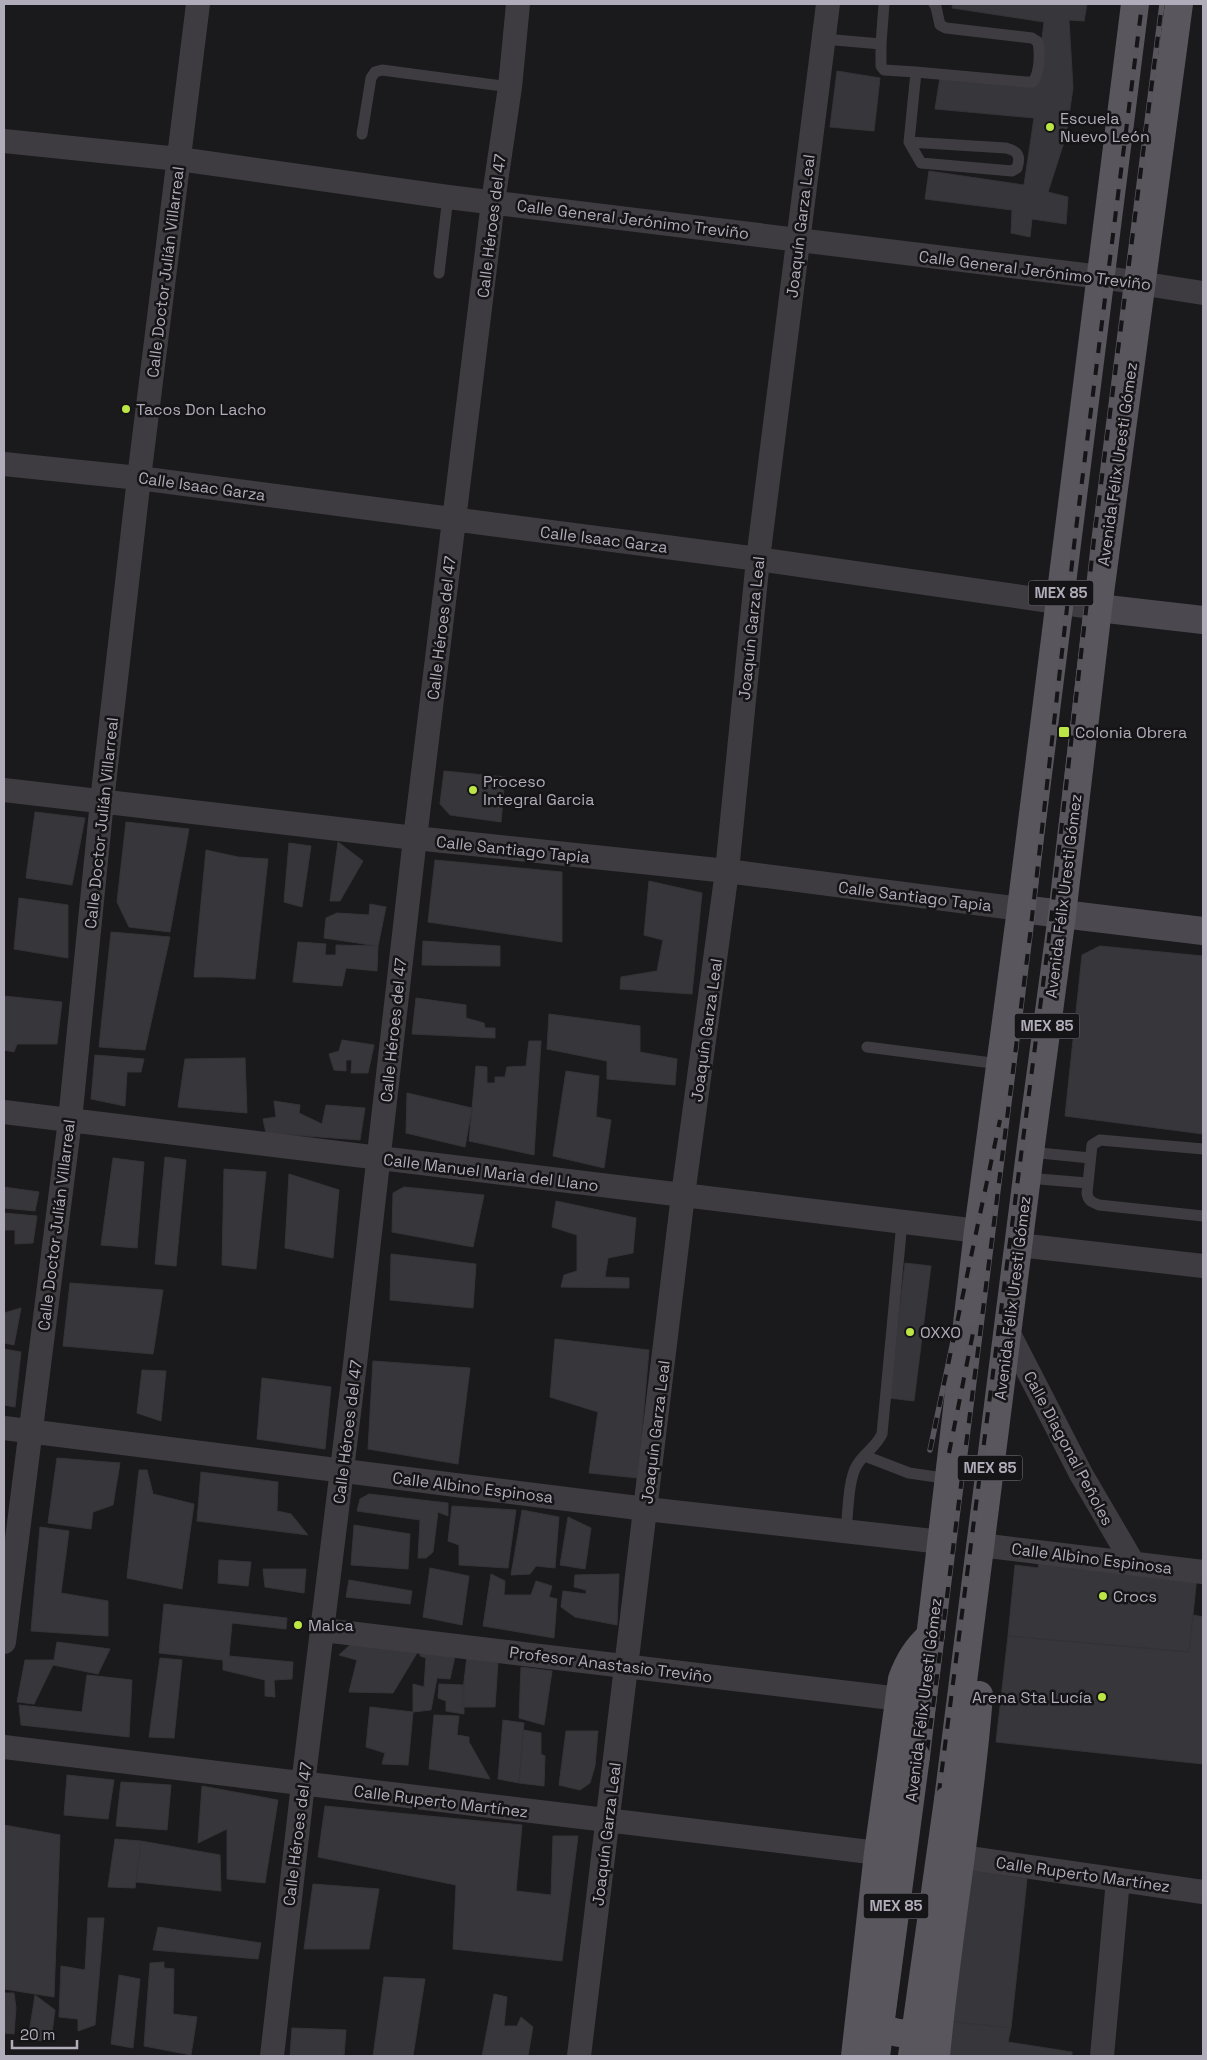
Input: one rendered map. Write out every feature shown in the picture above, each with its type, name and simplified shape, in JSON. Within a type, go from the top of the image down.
[{"type":"main road","name":"Avenida Félix Uresti Gómez","points":[[876,2056],[916,1756],[978,1231],[1021,910],[1135,4]]},
{"type":"main road","name":"Avenida Félix Uresti Gómez","points":[[912,2056],[948,1800],[1028,1165],[1062,915],[1098,608],[1179,4]]},
{"type":"main road","points":[[854,2056],[878,1853],[902,1679],[910,1658],[931,1635]]},
{"type":"main road","points":[[936,2056],[962,1857],[980,1675],[976,1656],[968,1637]]},
{"type":"main road","points":[[860,2001],[866,2014],[875,2024],[887,2031],[906,2033],[922,2030],[940,2016]]},
{"type":"street","name":"Calle Doctor Julián Villarreal","points":[[4,1642],[70,1120],[102,801],[139,478],[198,4]]},
{"type":"street","name":"Calle Héroes del 47","points":[[272,2056],[379,1158],[415,838],[493,202],[510,87],[518,4]]},
{"type":"street","name":"Joaquín Garza Leal","points":[[579,2056],[684,1195],[727,871],[758,559],[828,4]]},
{"type":"street","name":"Calle General Jerónimo Treviño","points":[[4,141],[178,159],[493,202],[1101,277],[1203,293]]},
{"type":"street","name":"Calle Isaac Garza","points":[[4,464],[139,478],[758,559],[1098,608],[1203,620]]},
{"type":"street","name":"Calle Santiago Tapia","points":[[4,790],[415,838],[727,871],[1021,910]]},
{"type":"street","points":[[1021,910],[1203,931]]},
{"type":"street","name":"Calle Manuel Maria del Llano","points":[[4,1112],[978,1231]]},
{"type":"street","points":[[1019,1245],[1203,1266]]},
{"type":"street","name":"Calle Diagonal Peñoles","points":[[1008,1332],[1077,1466],[1133,1563]]},
{"type":"street","name":"Calle Albino Espinosa","points":[[4,1428],[646,1508],[942,1542]]},
{"type":"street","name":"Calle Albino Espinosa","points":[[980,1544],[1203,1572]]},
{"type":"street","name":"Profesor Anastasio Treviño","points":[[323,1630],[900,1699]]},
{"type":"street","name":"Calle Ruperto Martínez","points":[[4,1747],[878,1853]]},
{"type":"street","name":"Calle Ruperto Martínez","points":[[962,1857],[1203,1892]]},
{"type":"street","points":[[1102,2056],[1118,1880]]},
{"type":"lane","points":[[884,4],[881,44],[881,66],[884,70],[1033,82],[1036,77],[1040,49],[1038,42],[1032,38],[946,28],[940,25],[934,4]]},
{"type":"lane","points":[[824,39],[881,44]]},
{"type":"lane","points":[[362,134],[371,78],[375,72],[382,70],[510,87]]},
{"type":"lane","points":[[909,142],[1006,148],[1015,150],[1020,160],[1017,168],[1012,171],[926,164],[917,159],[909,142],[916,72]]},
{"type":"lane","points":[[438,273],[448,196]]},
{"type":"lane","points":[[867,1047],[1000,1064]]},
{"type":"lane","points":[[1203,1149],[1104,1139],[1092,1145],[1087,1183],[1088,1198],[1099,1205],[1203,1216]]},
{"type":"lane","points":[[1028,1165],[1090,1158]]},
{"type":"lane","points":[[1028,1165],[1087,1183]]},
{"type":"lane","points":[[846,1532],[853,1476],[857,1465],[874,1447],[882,1434],[902,1222]]},
{"type":"lane","points":[[865,1456],[910,1473],[950,1479]]},
{"type":"building","name":"Escuela Nuevo León","points":[[953,4],[1087,4],[1084,21],[1069,20],[1073,88],[1066,136],[1048,192],[1068,197],[1066,224],[1032,219],[1030,237],[1011,233],[1012,210],[925,199],[929,171],[1024,185],[1034,118],[935,109],[940,77],[1036,87],[1044,22],[952,8]]},
{"type":"building","points":[[837,71],[880,78],[874,131],[830,127]]},
{"type":"building","name":"Proceso Integral Garcia","points":[[444,771],[505,777],[501,822],[450,815],[440,804]]},
{"type":"building","points":[[35,812],[85,818],[72,885],[26,878]]},
{"type":"building","points":[[126,822],[189,829],[170,932],[129,927],[117,902]]},
{"type":"building","points":[[338,842],[363,861],[340,901],[330,901]]},
{"type":"building","points":[[289,843],[311,846],[302,907],[284,902]]},
{"type":"building","points":[[206,850],[238,857],[268,859],[255,979],[194,977]]},
{"type":"building","points":[[435,860],[562,872],[562,942],[428,922]]},
{"type":"building","points":[[649,881],[702,893],[692,994],[620,989],[621,977],[657,971],[663,940],[644,935]]},
{"type":"building","points":[[19,898],[68,905],[68,958],[14,949]]},
{"type":"building","points":[[370,904],[386,907],[378,946],[324,938],[326,918],[337,913],[369,915]]},
{"type":"building","points":[[111,932],[170,937],[145,1050],[99,1047]]},
{"type":"building","points":[[423,941],[500,946],[500,966],[422,965]]},
{"type":"building","points":[[298,942],[326,944],[325,955],[336,955],[336,945],[378,946],[377,971],[346,968],[342,986],[293,982]]},
{"type":"building","points":[[1100,946],[1203,956],[1203,1134],[1065,1116],[1082,955]]},
{"type":"building","points":[[4,996],[62,1002],[57,1044],[17,1044],[14,1052],[4,1050]]},
{"type":"building","points":[[416,998],[466,1005],[466,1018],[484,1023],[485,1028],[495,1028],[495,1038],[412,1034]]},
{"type":"building","points":[[549,1014],[640,1026],[640,1052],[677,1059],[675,1085],[607,1079],[607,1061],[547,1049]]},
{"type":"building","points":[[342,1040],[374,1045],[368,1073],[351,1073],[352,1060],[346,1060],[346,1071],[334,1070],[329,1054],[339,1051]]},
{"type":"building","points":[[529,1041],[541,1041],[534,1155],[469,1141],[476,1066],[487,1067],[487,1083],[495,1083],[495,1077],[505,1077],[507,1067],[526,1066]]},
{"type":"building","points":[[95,1055],[144,1059],[141,1072],[127,1072],[125,1106],[91,1099]]},
{"type":"building","points":[[245,1058],[247,1113],[178,1107],[185,1059]]},
{"type":"building","points":[[566,1071],[599,1076],[596,1117],[611,1120],[604,1168],[553,1156]]},
{"type":"building","points":[[407,1093],[472,1108],[465,1147],[406,1133]]},
{"type":"building","points":[[274,1101],[300,1105],[299,1113],[322,1124],[326,1105],[365,1108],[360,1140],[266,1133],[263,1119],[276,1117]]},
{"type":"building","points":[[165,1157],[186,1160],[176,1266],[155,1264]]},
{"type":"building","points":[[113,1158],[144,1162],[137,1248],[101,1245]]},
{"type":"building","points":[[224,1169],[266,1172],[256,1269],[222,1265]]},
{"type":"building","points":[[289,1174],[339,1190],[333,1258],[285,1248]]},
{"type":"building","points":[[4,1187],[39,1192],[35,1211],[4,1208]]},
{"type":"building","points":[[404,1187],[484,1195],[473,1247],[392,1232],[393,1193]]},
{"type":"building","points":[[556,1201],[636,1218],[633,1253],[608,1258],[605,1277],[629,1278],[629,1288],[561,1287],[564,1275],[577,1271],[577,1235],[552,1227]]},
{"type":"building","points":[[4,1213],[37,1216],[33,1243],[15,1244],[15,1230],[4,1230]]},
{"type":"building","points":[[391,1254],[476,1264],[473,1308],[390,1300]]},
{"type":"building","name":"OXXO","points":[[905,1263],[931,1266],[914,1401],[889,1398]]},
{"type":"building","points":[[70,1283],[163,1290],[153,1354],[63,1346]]},
{"type":"building","points":[[21,1308],[14,1345],[4,1343],[4,1313]]},
{"type":"building","points":[[555,1339],[649,1350],[638,1478],[589,1473],[598,1412],[550,1397]]},
{"type":"building","points":[[4,1349],[21,1352],[15,1407],[4,1405]]},
{"type":"building","points":[[373,1361],[470,1368],[458,1464],[368,1449]]},
{"type":"building","points":[[142,1370],[166,1371],[161,1421],[137,1413]]},
{"type":"building","points":[[262,1378],[331,1387],[325,1449],[257,1439]]},
{"type":"building","points":[[57,1458],[120,1463],[113,1505],[93,1512],[91,1529],[48,1523]]},
{"type":"building","points":[[139,1470],[147,1470],[153,1494],[194,1504],[182,1589],[127,1578]]},
{"type":"building","points":[[201,1472],[278,1482],[277,1511],[291,1514],[308,1535],[197,1521]]},
{"type":"building","points":[[369,1494],[448,1503],[448,1516],[438,1512],[433,1552],[426,1558],[418,1558],[420,1520],[357,1511],[360,1499]]},
{"type":"building","points":[[452,1506],[516,1510],[508,1568],[459,1565],[459,1545],[448,1541]]},
{"type":"building","points":[[522,1510],[559,1517],[555,1568],[536,1566],[530,1574],[511,1575]]},
{"type":"building","points":[[568,1517],[591,1528],[585,1569],[560,1565]]},
{"type":"building","points":[[354,1525],[410,1534],[408,1569],[351,1565]]},
{"type":"building","points":[[40,1527],[69,1531],[61,1593],[108,1601],[108,1636],[31,1631]]},
{"type":"building","name":"Crocs","points":[[1040,1558],[1197,1576],[1189,1652],[1008,1636],[1015,1565],[1038,1568]]},
{"type":"building","points":[[219,1560],[251,1562],[248,1586],[218,1583]]},
{"type":"building","points":[[430,1568],[469,1576],[462,1625],[423,1617]]},
{"type":"building","points":[[263,1569],[306,1569],[304,1593],[265,1587]]},
{"type":"building","points":[[491,1574],[505,1581],[504,1595],[531,1595],[536,1581],[552,1586],[549,1597],[557,1599],[554,1638],[483,1626]]},
{"type":"building","points":[[619,1574],[617,1625],[575,1617],[561,1607],[563,1591],[586,1594],[586,1590],[574,1587],[575,1575]]},
{"type":"building","points":[[349,1580],[412,1591],[410,1604],[346,1597]]},
{"type":"building","points":[[164,1604],[287,1618],[286,1629],[232,1623],[229,1656],[293,1662],[292,1679],[274,1680],[275,1697],[265,1696],[265,1680],[223,1670],[223,1660],[159,1653]]},
{"type":"building","name":"Arena Sta Lucía","points":[[1193,1615],[1203,1617],[1203,1764],[996,1742],[1008,1636],[1189,1652]]},
{"type":"building","points":[[57,1642],[110,1649],[98,1674],[53,1665],[34,1704],[17,1702],[25,1660],[54,1660]]},
{"type":"building","points":[[352,1643],[417,1653],[393,1693],[349,1692],[357,1660],[339,1655]]},
{"type":"building","points":[[420,1651],[455,1656],[450,1679],[437,1678],[431,1710],[413,1712],[413,1684],[424,1687],[426,1658],[420,1656]]},
{"type":"building","points":[[467,1656],[498,1662],[495,1707],[461,1707]]},
{"type":"building","points":[[160,1658],[182,1660],[174,1738],[149,1737]]},
{"type":"building","points":[[521,1667],[552,1671],[544,1725],[519,1718]]},
{"type":"building","points":[[87,1675],[132,1680],[129,1737],[21,1725],[19,1705],[82,1712]]},
{"type":"building","points":[[439,1684],[464,1685],[464,1714],[446,1711],[446,1701],[438,1698]]},
{"type":"building","points":[[370,1707],[413,1712],[408,1765],[382,1764],[385,1753],[366,1747]]},
{"type":"building","points":[[434,1715],[459,1716],[457,1735],[469,1737],[469,1742],[490,1779],[429,1769]]},
{"type":"building","points":[[503,1720],[524,1723],[519,1783],[498,1779]]},
{"type":"building","points":[[523,1730],[541,1733],[541,1754],[545,1756],[544,1786],[519,1783]]},
{"type":"building","points":[[566,1731],[598,1731],[595,1766],[590,1783],[580,1790],[559,1785]]},
{"type":"building","points":[[67,1775],[114,1780],[108,1819],[64,1815]]},
{"type":"building","points":[[121,1782],[171,1785],[167,1830],[116,1826]]},
{"type":"building","points":[[202,1786],[278,1800],[265,1883],[227,1879],[227,1829],[198,1843]]},
{"type":"building","points":[[325,1806],[522,1825],[516,1891],[551,1895],[553,1836],[578,1836],[562,1961],[453,1949],[456,1885],[318,1857]]},
{"type":"building","points":[[4,1825],[60,1835],[54,1997],[4,1989]]},
{"type":"building","points":[[115,1839],[141,1841],[135,1888],[108,1887]]},
{"type":"building","points":[[141,1841],[220,1855],[221,1891],[136,1882]]},
{"type":"building","points":[[967,1869],[1027,1879],[1011,2028],[946,2021]]},
{"type":"building","points":[[313,1884],[379,1889],[369,1949],[304,1949]]},
{"type":"building","points":[[88,1918],[104,1918],[95,2025],[78,2031],[78,2019],[59,2017],[61,1966],[85,1970]]},
{"type":"building","points":[[158,1927],[261,1943],[258,1959],[153,1950]]},
{"type":"building","points":[[164,1962],[164,1968],[174,1969],[173,2014],[197,2017],[191,2055],[144,2046],[150,1963]]},
{"type":"building","points":[[119,1975],[140,1979],[133,2048],[111,2044]]},
{"type":"building","points":[[384,1977],[425,1979],[413,2056],[373,2056]]},
{"type":"building","points":[[4,1993],[14,1993],[16,2008],[14,2034],[4,2033]]},
{"type":"building","points":[[494,1994],[507,1997],[504,2026],[517,2026],[521,2017],[533,2027],[528,2056],[482,2056]]},
{"type":"building","points":[[35,1995],[55,2010],[51,2041],[28,2040]]},
{"type":"building","points":[[946,2021],[1011,2028],[1008,2042],[1072,2052],[1072,2056],[943,2056]]},
{"type":"building","points":[[292,2028],[346,2030],[344,2056],[290,2056]]},
{"type":"railway","points":[[887,2056],[937,1676],[1030,935],[1075,537],[1142,4]]},
{"type":"railway","points":[[905,2056],[1049,938],[1094,540],[1162,4]]},
{"type":"railway","points":[[930,1450],[1000,1120]]},
{"type":"railway","points":[[949,1453],[974,1328]]},
{"type":"place","name":"Escuela Nuevo León","points":[[1050,127]]},
{"type":"place","name":"Tacos Don Lacho","points":[[126,409]]},
{"type":"place","name":"Colonia Obrera","points":[[1064,732]]},
{"type":"place","name":"Proceso Integral Garcia","points":[[473,790]]},
{"type":"place","name":"OXXO","points":[[910,1332]]},
{"type":"place","name":"Crocs","points":[[1103,1596]]},
{"type":"place","name":"Malca","points":[[298,1625]]},
{"type":"place","name":"Arena Sta Lucía","points":[[1102,1697]]}]
